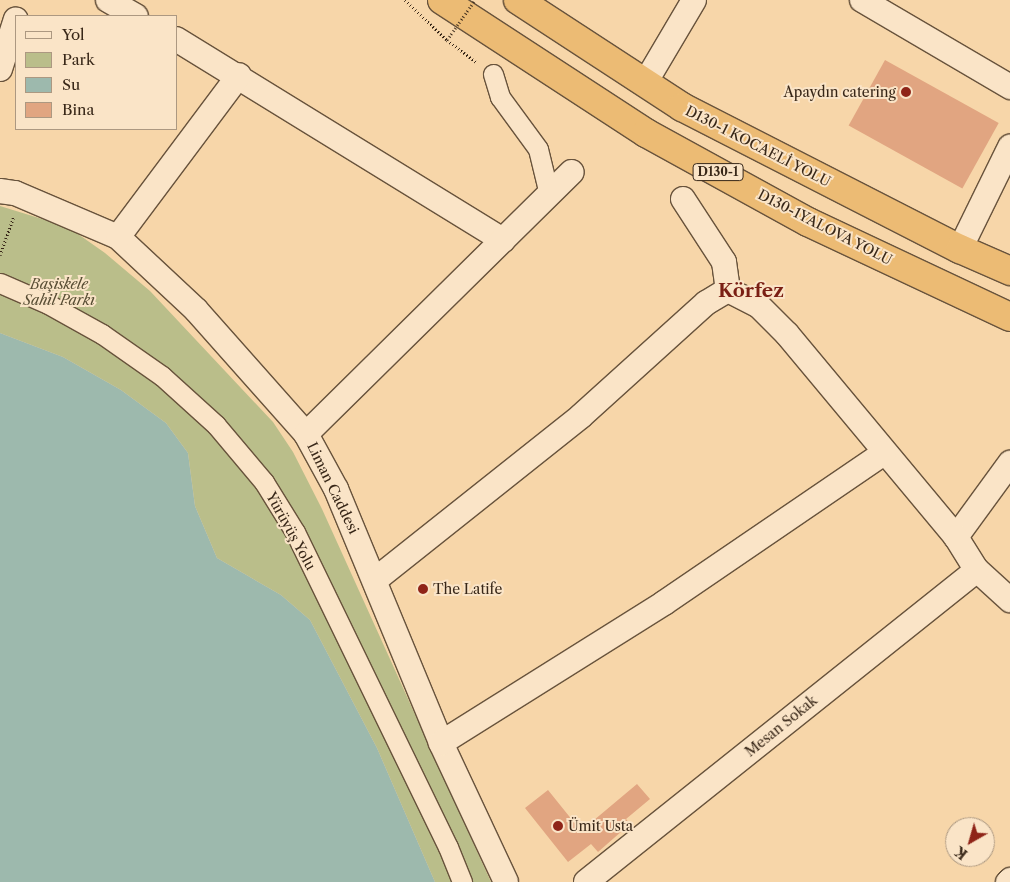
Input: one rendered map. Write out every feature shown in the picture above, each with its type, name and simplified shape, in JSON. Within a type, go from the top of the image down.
[{"type":"highway","name":"D130-1YALOVA YOLU","points":[[442,0],[646,133],[808,222],[1010,317]]},
{"type":"highway","name":"D130-1 KOCAELİ YOLU","points":[[518,0],[682,107],[960,249],[1010,271]]},
{"type":"street","points":[[18,15],[22,0]]},
{"type":"street","points":[[108,0],[134,15]]},
{"type":"street","points":[[645,83],[694,0]]},
{"type":"street","points":[[862,0],[1010,87]]},
{"type":"street","points":[[0,69],[15,24]]},
{"type":"street","points":[[178,40],[239,75],[504,240]]},
{"type":"street","points":[[493,74],[500,97],[538,149],[549,194]]},
{"type":"street","points":[[118,237],[239,75]]},
{"type":"street","points":[[960,249],[1010,147]]},
{"type":"street","points":[[306,434],[572,172]]},
{"type":"street","name":"Liman Caddesi","points":[[10,193],[118,237],[196,310],[306,434],[336,489],[442,743],[506,882]]},
{"type":"street","points":[[683,199],[724,262],[728,290]]},
{"type":"street","name":"Yürüyüş Yolu","points":[[0,283],[48,304],[102,334],[162,376],[216,425],[264,482],[294,532],[448,847],[462,882]]},
{"type":"street","points":[[728,290],[758,305],[787,334],[884,453],[956,537],[977,570],[1010,600]]},
{"type":"street","points":[[375,580],[581,416],[706,303],[728,290]]},
{"type":"street","points":[[442,743],[664,603],[884,453]]},
{"type":"street","points":[[956,537],[1010,463]]},
{"type":"street","name":"Mesan Sokak","points":[[586,882],[977,570]]},
{"type":"path","points":[[405,0],[447,40],[493,74]]},
{"type":"path","points":[[447,40],[475,0]]},
{"type":"path","points":[[0,255],[10,193]]},
{"type":"green space","name":"Başiskele Sahil Parkı","points":[[0,206],[68,227],[105,253],[150,291],[273,422],[293,452],[322,509],[491,882],[435,882],[377,748],[310,620],[281,595],[217,558],[195,506],[188,453],[166,423],[121,390],[63,357],[0,333]]},
{"type":"water","points":[[0,333],[63,357],[121,390],[166,423],[188,453],[195,506],[217,558],[281,595],[310,620],[377,748],[435,882],[0,882]]},
{"type":"building","name":"Apaydın catering","points":[[885,60],[999,123],[962,189],[849,126]]},
{"type":"building","points":[[637,784],[650,799],[626,819],[630,824],[598,852],[591,844],[568,862],[525,808],[548,790],[581,831]]},
{"type":"place","name":"Apaydın catering","points":[[906,92]]},
{"type":"place","name":"The Latife","points":[[423,589]]},
{"type":"place","name":"Ümit Usta","points":[[558,826]]},
{"type":"district","name":"Körfez","points":[[751,291]]}]
